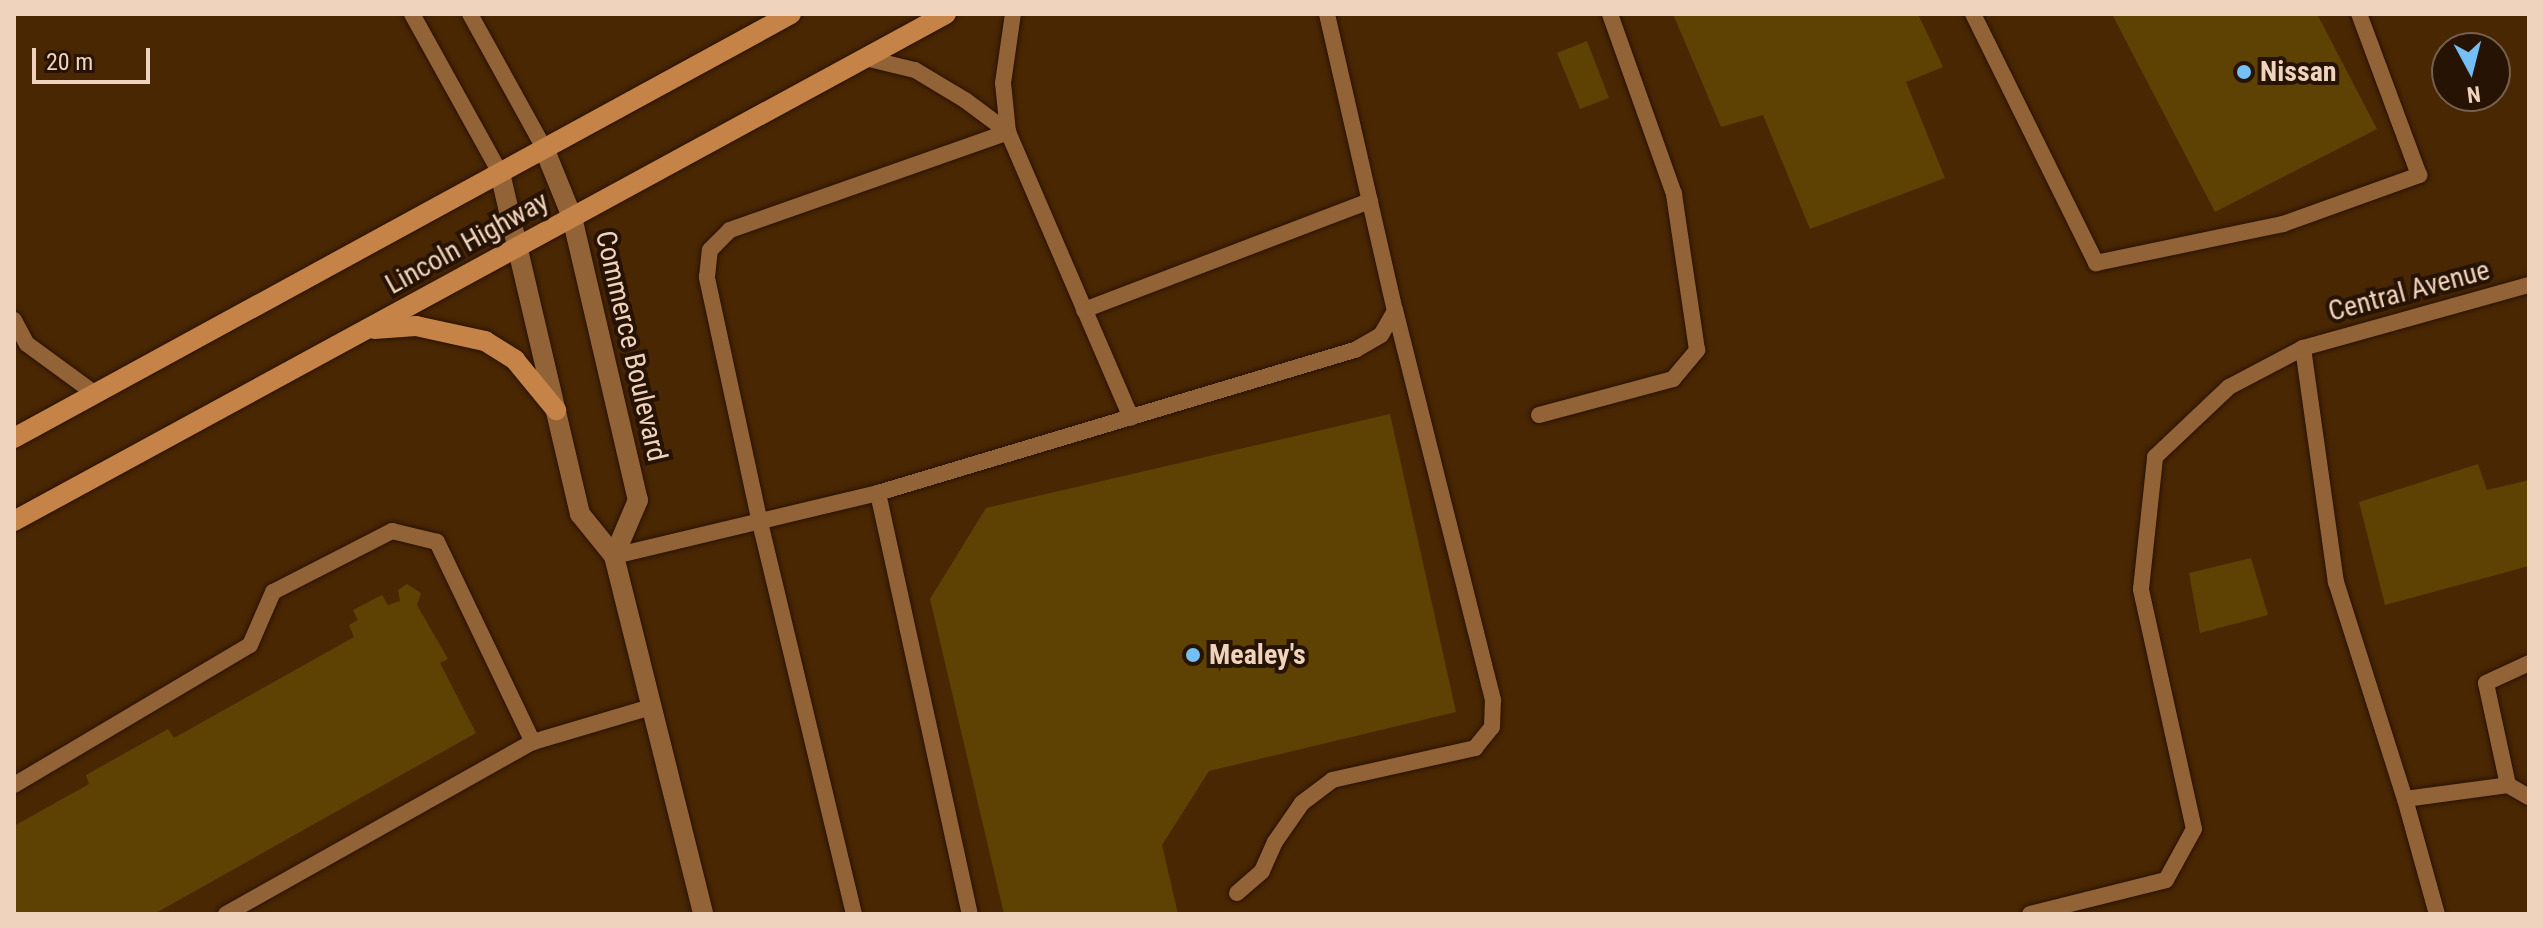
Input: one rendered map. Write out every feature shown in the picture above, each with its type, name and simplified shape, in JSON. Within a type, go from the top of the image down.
[{"type":"main road","name":"Lincoln Highway","points":[[14,438],[791,14]]},
{"type":"main road","name":"Lincoln Highway","points":[[14,521],[946,14]]},
{"type":"main road","points":[[366,330],[416,326],[485,341],[515,360],[556,410]]},
{"type":"street","name":"Commerce Boulevard","points":[[544,148],[572,217],[638,500],[614,556]]},
{"type":"street","points":[[500,173],[580,514],[614,556],[703,914]]},
{"type":"lane","points":[[412,14],[500,173]]},
{"type":"lane","points":[[470,14],[544,148]]},
{"type":"lane","points":[[1013,14],[1003,83],[1008,132],[1131,418]]},
{"type":"lane","points":[[1237,893],[1262,871],[1275,842],[1302,803],[1332,780],[1475,748],[1492,727],[1493,700],[1395,311],[1327,14]]},
{"type":"lane","points":[[1539,415],[1673,379],[1697,350],[1674,194],[1610,14]]},
{"type":"lane","points":[[1973,14],[2096,263],[2283,224],[2419,175],[2359,14]]},
{"type":"lane","points":[[865,58],[915,70],[965,100],[1008,132]]},
{"type":"lane","points":[[854,914],[760,523],[707,277],[710,250],[730,230],[1008,132]]},
{"type":"lane","points":[[1084,310],[1370,201]]},
{"type":"lane","name":"Central Avenue","points":[[2030,914],[2166,880],[2194,829],[2141,589],[2155,457],[2229,387],[2303,348],[2529,285]]},
{"type":"lane","points":[[614,556],[878,493],[1355,350],[1381,335],[1395,311]]},
{"type":"lane","points":[[14,320],[27,344],[94,393]]},
{"type":"lane","points":[[2303,348],[2336,582],[2405,799],[2437,914]]},
{"type":"lane","points":[[878,493],[970,914]]},
{"type":"lane","points":[[14,785],[250,645],[273,592],[392,531],[437,542],[533,742]]},
{"type":"lane","points":[[2508,785],[2486,683],[2529,663]]},
{"type":"lane","points":[[226,914],[533,742],[651,707]]},
{"type":"lane","points":[[2405,799],[2508,785],[2529,797]]},
{"type":"building","points":[[1673,14],[1918,14],[1943,67],[1906,82],[1945,178],[1810,229],[1763,115],[1721,127]]},
{"type":"building","name":"Nissan","points":[[2112,14],[2317,14],[2377,129],[2215,212]]},
{"type":"building","points":[[1587,41],[1609,98],[1580,109],[1557,53]]},
{"type":"building","name":"Mealey's","points":[[1390,414],[1456,712],[1209,771],[1162,845],[1178,914],[1004,914],[930,599],[986,508]]},
{"type":"building","points":[[2478,464],[2487,490],[2529,480],[2529,566],[2385,605],[2359,502]]},
{"type":"building","points":[[2251,558],[2268,615],[2200,633],[2189,573]]},
{"type":"building","points":[[407,584],[421,593],[417,605],[448,659],[440,663],[476,733],[154,914],[14,914],[14,826],[89,784],[86,775],[168,729],[174,738],[354,637],[349,625],[358,620],[353,610],[382,595],[388,605],[400,601],[398,590]]},
{"type":"place","name":"Nissan","points":[[2244,72]]},
{"type":"place","name":"Mealey's","points":[[1193,655]]}]
